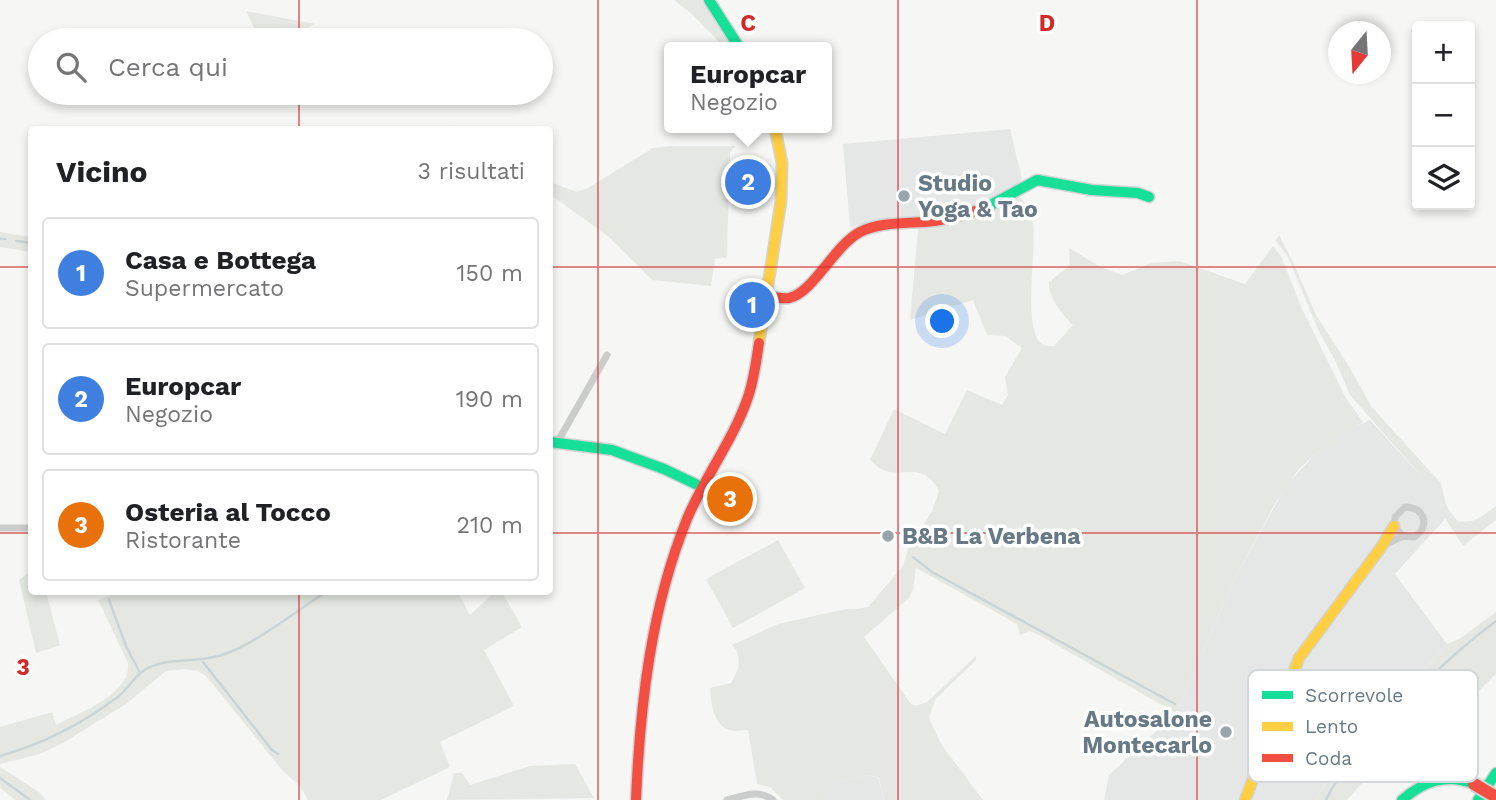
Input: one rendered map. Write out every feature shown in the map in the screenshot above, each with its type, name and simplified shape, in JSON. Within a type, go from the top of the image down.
[{"type":"main road","points":[[709,0],[736,42]]},
{"type":"main road","points":[[636,800],[638,733],[660,609],[677,545],[702,487],[747,405],[754,375],[781,201],[781,156],[776,133]]},
{"type":"main road","points":[[767,296],[788,298],[799,293],[815,278],[839,247],[862,231],[883,225],[930,222],[968,214],[1003,200],[1037,180],[1092,190],[1138,193],[1149,197]]},
{"type":"main road","points":[[553,442],[612,450],[664,469],[702,487]]},
{"type":"main road","points":[[1294,670],[1299,658],[1382,546],[1399,531]]},
{"type":"main road","points":[[1478,800],[1496,773]]},
{"type":"main road","points":[[1245,800],[1252,782]]},
{"type":"main road","points":[[1402,800],[1429,782]]},
{"type":"main road","points":[[1467,782],[1496,797]]},
{"type":"main road","points":[[1488,800],[1496,787]]},
{"type":"street","points":[[553,442],[607,355]]},
{"type":"street","points":[[0,528],[28,528]]},
{"type":"street","points":[[727,800],[759,793],[773,800]]},
{"type":"shaded area","points":[[674,0],[702,0],[729,42],[719,42]]},
{"type":"shaded area","points":[[246,11],[315,24],[306,28],[254,28]]},
{"type":"shaded area","points":[[1010,129],[1025,192],[1001,208],[965,220],[918,230],[919,219],[882,221],[850,227],[843,144]]},
{"type":"shaded area","points":[[736,146],[730,152],[727,257],[715,259],[711,286],[652,280],[610,238],[553,196],[553,183],[577,192],[653,148]]},
{"type":"shaded area","points":[[1019,196],[1029,209],[1032,221],[1034,236],[1031,309],[1037,338],[1044,345],[1054,346],[1073,325],[1056,305],[1049,288],[1049,282],[1070,265],[1069,248],[1101,267],[1122,275],[1152,263],[1179,261],[1245,284],[1273,246],[1281,256],[1302,309],[1346,398],[1363,422],[1315,454],[1299,469],[1276,502],[1236,576],[1176,713],[1039,635],[1030,631],[1020,635],[1017,624],[916,568],[909,598],[864,637],[911,704],[916,706],[927,702],[976,656],[976,660],[935,700],[929,718],[941,744],[983,800],[884,800],[879,778],[869,775],[823,785],[824,800],[783,800],[770,787],[757,784],[748,730],[731,731],[719,723],[714,712],[710,688],[731,683],[734,678],[739,659],[732,645],[778,624],[846,609],[868,607],[903,566],[908,549],[932,511],[939,491],[923,474],[889,472],[870,460],[894,409],[945,434],[967,390],[1002,405],[1008,395],[1005,377],[1022,348],[1005,336],[987,335],[973,300],[910,320],[918,230],[970,219]]},
{"type":"shaded area","points":[[0,232],[28,237],[28,252],[0,247]]},
{"type":"shaded area","points":[[1279,235],[1316,315],[1371,406],[1427,468],[1423,478],[1350,395],[1319,332],[1288,257],[1276,241]]},
{"type":"shaded area","points":[[1370,420],[1422,477],[1427,468],[1441,484],[1447,507],[1459,523],[1445,519],[1395,574],[1447,644],[1423,670],[1248,670],[1248,782],[1327,782],[1315,800],[1104,800],[1109,775],[1176,713],[1236,576],[1286,486],[1315,454],[1346,431]]},
{"type":"shaded area","points":[[1496,506],[1496,520],[1463,546],[1445,518],[1461,522],[1472,521]]},
{"type":"shaded area","points":[[778,540],[805,588],[733,628],[706,579]]},
{"type":"shaded area","points":[[28,573],[28,595],[47,595],[60,645],[36,653],[19,580]]},
{"type":"shaded area","points":[[112,595],[460,595],[470,615],[492,595],[504,595],[522,627],[484,650],[514,706],[440,742],[450,767],[381,800],[308,800],[300,786],[282,770],[206,676],[198,671],[184,669],[166,671],[126,704],[63,743],[40,754],[0,764],[0,727],[52,712],[56,725],[102,701],[122,684],[128,663],[98,600]]},
{"type":"shaded area","points":[[1496,612],[1496,674],[1478,692],[1478,670],[1424,670],[1447,644],[1459,639]]},
{"type":"shaded area","points":[[575,764],[594,798],[447,800],[454,773],[462,773],[470,785],[530,766]]},
{"type":"shaded area","points":[[0,767],[39,792],[46,800],[15,800],[0,788]]},
{"type":"shaded area","points":[[869,775],[878,778],[884,800],[824,800],[822,785]]},
{"type":"shaded area","points":[[1327,782],[1363,782],[1347,800],[1315,800]]},
{"type":"waterway","points":[[0,239],[5,239]]},
{"type":"waterway","points":[[16,241],[28,242]]},
{"type":"waterway","points":[[913,557],[932,572],[1175,704]]},
{"type":"waterway","points":[[0,756],[46,740],[88,717],[119,696],[146,669],[165,663],[215,657],[238,649],[322,595]]},
{"type":"waterway","points":[[109,600],[126,646],[140,673]]},
{"type":"waterway","points":[[1437,670],[1496,621]]},
{"type":"waterway","points":[[203,662],[272,750],[278,754]]},
{"type":"waterway","points":[[0,778],[30,800]]},
{"type":"waterway","points":[[1326,800],[1336,782]]},
{"type":"traffic: fast","points":[[709,0],[736,42]]},
{"type":"traffic: fast","points":[[987,207],[1037,180],[1092,190],[1138,193],[1149,197]]},
{"type":"traffic: fast","points":[[553,442],[612,450],[664,469],[702,487]]},
{"type":"traffic: fast","points":[[1478,800],[1496,773]]},
{"type":"traffic: fast","points":[[1402,800],[1433,782]]},
{"type":"traffic: fast","points":[[1467,782],[1474,784]]},
{"type":"traffic: slow","points":[[759,343],[781,201],[782,163],[776,133]]},
{"type":"traffic: slow","points":[[1294,670],[1299,658],[1394,526]]},
{"type":"traffic: slow","points":[[1245,800],[1252,782]]},
{"type":"traffic: jam","points":[[767,296],[789,298],[798,294],[807,288],[850,239],[869,228],[941,220],[987,207]]},
{"type":"traffic: jam","points":[[636,800],[644,692],[664,587],[687,519],[734,431],[747,400],[759,343]]},
{"type":"traffic: jam","points":[[1474,784],[1496,797]]},
{"type":"place","name":"Europcar","points":[[748,182]]},
{"type":"place","name":"Studio Yoga & Tao","points":[[904,196]]},
{"type":"place","name":"Casa e Bottega","points":[[752,305]]},
{"type":"place","name":"Osteria al Tocco","points":[[730,499]]},
{"type":"place","name":"B&B La Verbena","points":[[888,536]]},
{"type":"place","name":"Autosalone Montecarlo","points":[[1226,732]]}]
